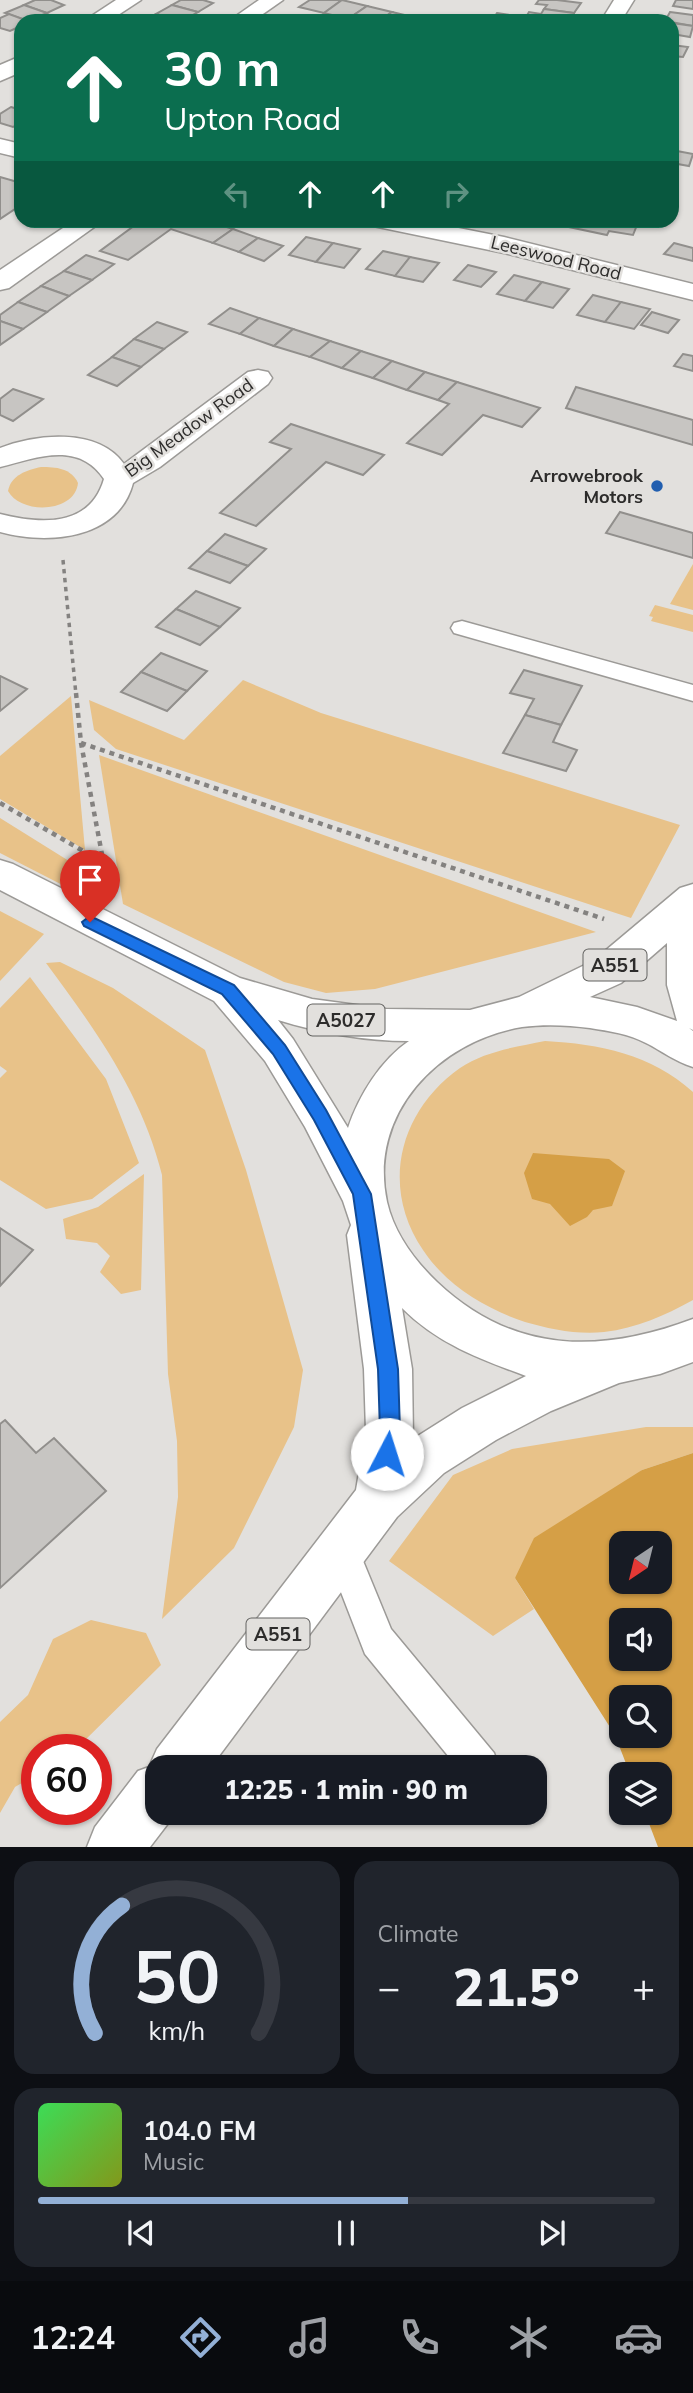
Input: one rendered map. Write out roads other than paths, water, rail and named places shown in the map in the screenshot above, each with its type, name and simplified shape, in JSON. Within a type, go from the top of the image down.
[{"type":"main road","points":[[106,14],[131,0]]},
{"type":"main road","points":[[250,14],[273,0]]},
{"type":"main road","points":[[0,282],[80,228]]},
{"type":"main road","name":"Leeswood Road","points":[[420,228],[504,244],[693,292]]},
{"type":"main road","points":[[504,244],[511,228]]},
{"type":"main road","name":"Big Meadow Road","points":[[119,479],[150,461],[258,378]]},
{"type":"main road","name":"Big Meadow Road","points":[[0,458],[22,450],[65,446],[102,457],[113,467],[119,479],[114,500],[105,509],[78,524],[35,530],[0,523]]},
{"type":"main road","name":"A5027","points":[[0,874],[228,990],[312,1016],[386,1025],[469,1025]]},
{"type":"main road","name":"A551","points":[[524,1011],[607,972],[693,899]]},
{"type":"main road","name":"A551","points":[[693,899],[684,946],[688,998],[693,1014]]},
{"type":"main road","name":"A5027","points":[[228,990],[279,1050],[320,1115],[364,1201]]},
{"type":"main road","points":[[379,1500],[390,1431],[388,1369],[364,1201],[364,1140],[384,1092],[420,1053],[469,1025],[524,1011],[589,1012],[653,1028],[693,1051]]},
{"type":"main road","points":[[364,1201],[388,1260],[428,1306],[484,1341],[549,1361],[617,1363]]},
{"type":"main road","points":[[379,1500],[427,1457],[479,1424],[534,1395],[617,1363],[686,1348]]},
{"type":"main road","name":"A551","points":[[186,1755],[379,1500]]},
{"type":"main road","points":[[115,1847],[145,1808]]},
{"type":"lane","points":[[462,628],[693,692]]},
{"type":"lane","points":[[342,1552],[378,1641],[472,1755]]},
{"type":"place","name":"Arrowebrook Motors","points":[[657,486]]}]
